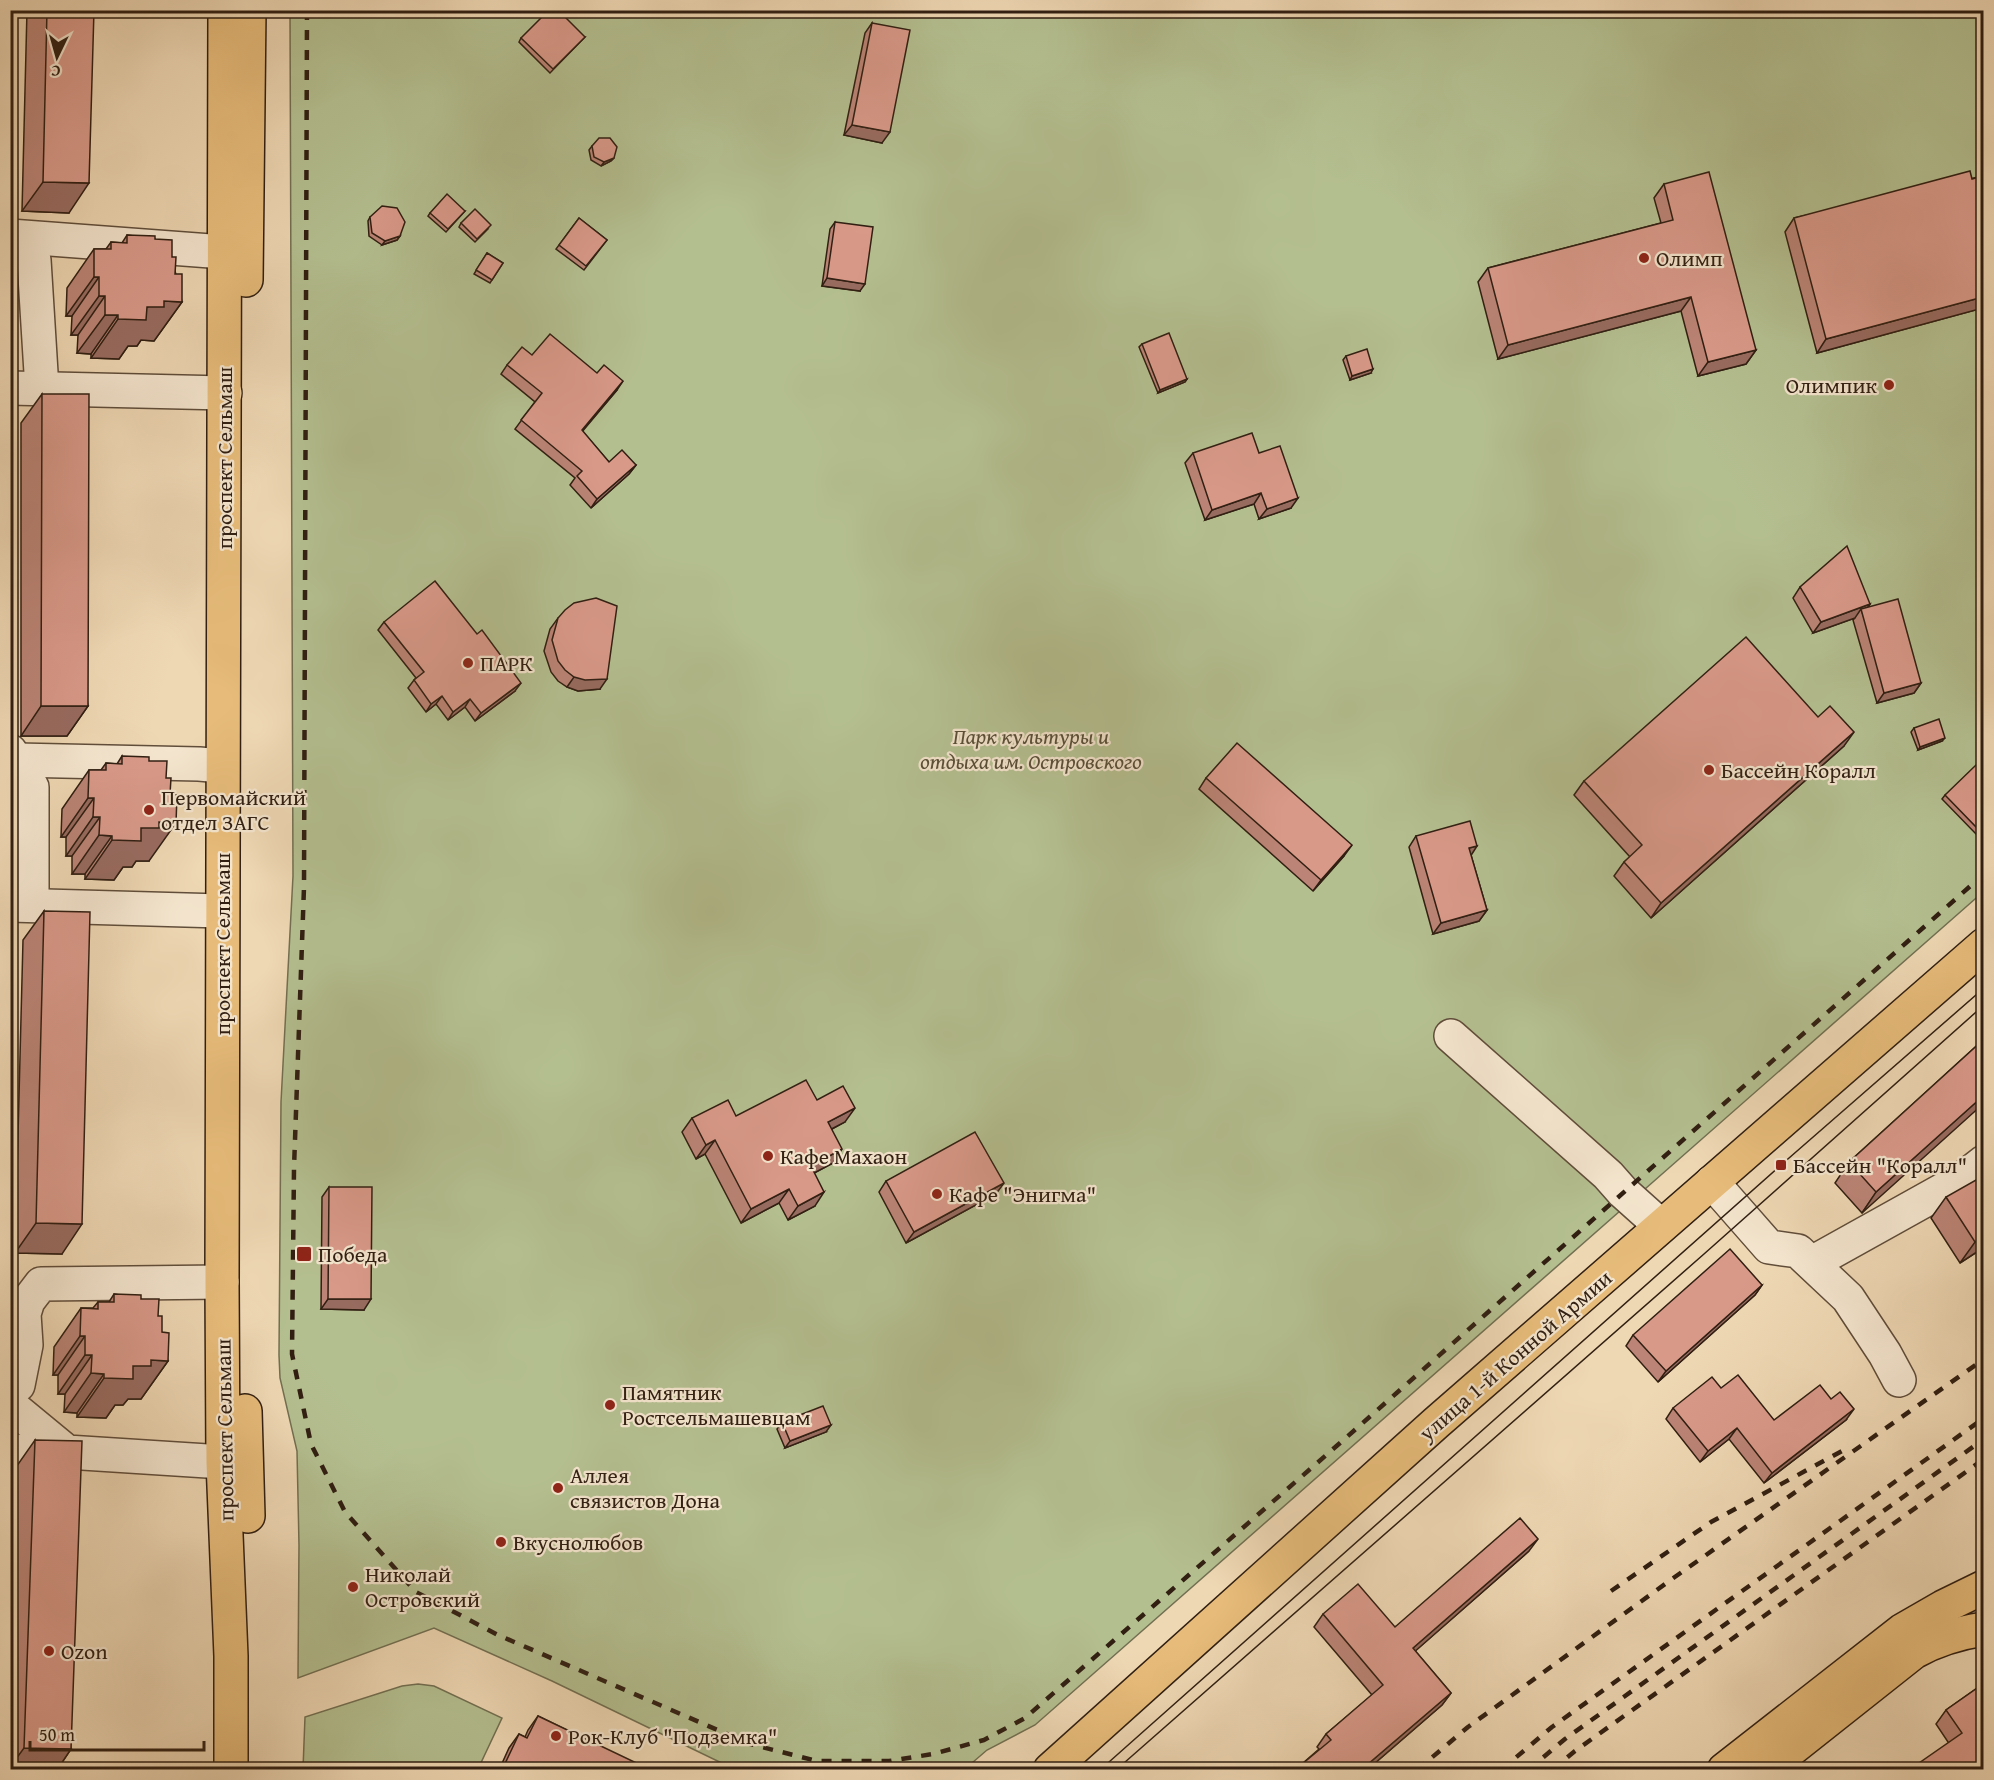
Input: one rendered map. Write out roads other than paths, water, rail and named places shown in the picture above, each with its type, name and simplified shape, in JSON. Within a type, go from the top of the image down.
[{"type":"main road","name":"проспект Сельмаш","points":[[225,10],[221,910],[222,1282],[223,1461],[231,1656],[231,1770]]},
{"type":"main road","name":"проспект Сельмаш","points":[[249,10],[243,661],[242,1285],[252,1656],[252,1770]]},
{"type":"main road","name":"улица 1-й Конной Армии","points":[[1050,1770],[1436,1423],[1983,945]]},
{"type":"main road","points":[[1766,1770],[1914,1652],[1943,1607],[1983,1587]]},
{"type":"main road","points":[[1724,1770],[1903,1630],[1930,1629],[1954,1634],[1983,1629]]},
{"type":"lane","points":[[10,238],[224,252]]},
{"type":"lane","points":[[10,238],[34,260],[26,388],[225,393]]},
{"type":"lane","points":[[14,755],[222,766]]},
{"type":"lane","points":[[14,755],[32,787],[21,905],[221,910]]},
{"type":"lane","points":[[1451,1036],[1662,1226]]},
{"type":"lane","points":[[1812,1263],[1961,1180],[1983,1162]]},
{"type":"lane","points":[[1712,1182],[1769,1247],[1798,1251],[1848,1298],[1886,1353],[1899,1380]]},
{"type":"lane","points":[[10,1391],[18,1385],[26,1345],[24,1314],[19,1297],[41,1284],[222,1282]]},
{"type":"lane","points":[[10,1405],[67,1452]]},
{"type":"lane","points":[[10,1450],[223,1461]]},
{"type":"tram line","points":[[1100,1770],[1781,1165],[1984,988]]},
{"type":"tram line","points":[[1116,1770],[1984,1005]]},
{"type":"railway","points":[[307,10],[304,887],[294,1168],[292,1354],[311,1444],[345,1512],[416,1592],[498,1635],[750,1744],[817,1761],[889,1761],[933,1754],[984,1740],[1025,1718],[1984,874]]},
{"type":"railway","points":[[1417,1770],[1468,1727],[1672,1579],[1984,1359]]},
{"type":"railway","points":[[1501,1770],[1552,1727],[1984,1418]]},
{"type":"railway","points":[[1528,1770],[1565,1739],[1984,1439]]},
{"type":"railway","points":[[1611,1591],[1711,1522],[1844,1450]]},
{"type":"railway","points":[[1552,1770],[1575,1751],[1984,1459]]},
{"type":"place","name":"Олимп","points":[[1644,258]]},
{"type":"place","name":"Олимпик","points":[[1889,385]]},
{"type":"place","name":"ПАРК","points":[[468,663]]},
{"type":"place","name":"Бассейн Коралл","points":[[1709,770]]},
{"type":"place","name":"Первомайский отдел ЗАГС","points":[[149,810]]},
{"type":"place","name":"Кафе Махаон","points":[[768,1156]]},
{"type":"place","name":"Бассейн \"Коралл\"","points":[[1781,1165]]},
{"type":"place","name":"Кафе \"Энигма\"","points":[[937,1194]]},
{"type":"place","name":"Победа","points":[[304,1254]]},
{"type":"place","name":"Памятник Ростсельмашевцам","points":[[610,1405]]},
{"type":"place","name":"Аллея связистов Дона","points":[[558,1488]]},
{"type":"place","name":"Вкуснолюбов","points":[[501,1542]]},
{"type":"place","name":"Николай Островский","points":[[353,1587]]},
{"type":"place","name":"Ozon","points":[[49,1651]]},
{"type":"place","name":"Рок-Клуб \"Подземка\"","points":[[556,1736]]},
{"type":"park label","name":"Парк культуры и отдыха им. Островского","points":[[1031,748]]}]
